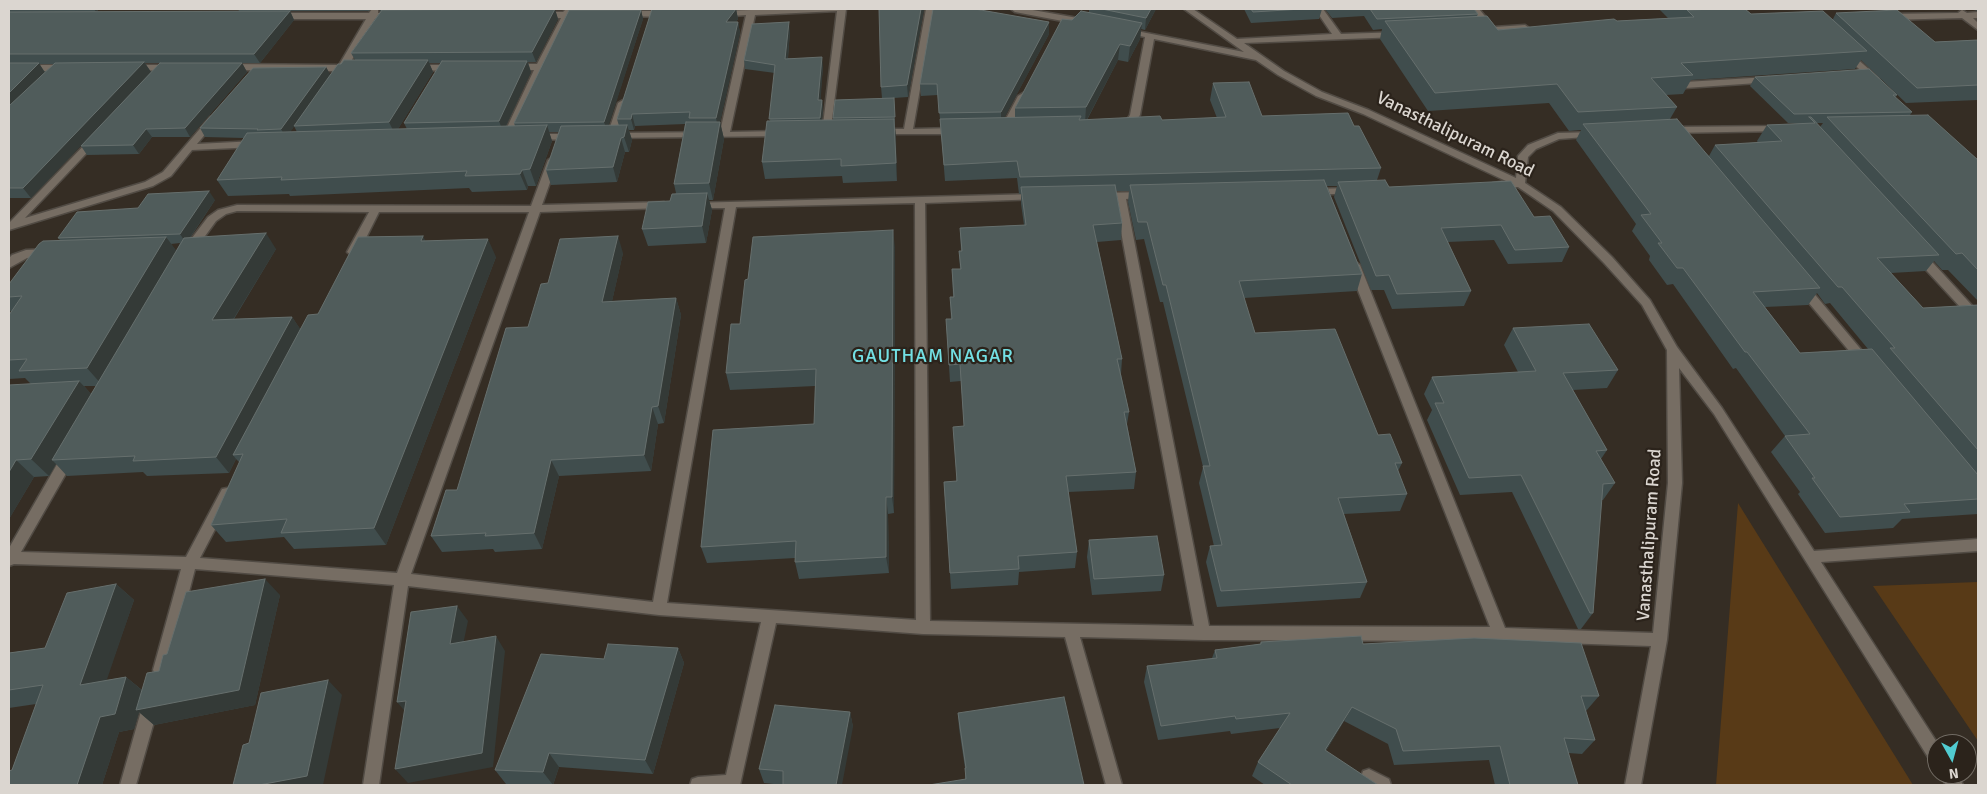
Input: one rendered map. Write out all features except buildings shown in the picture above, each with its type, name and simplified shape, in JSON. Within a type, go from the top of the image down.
[{"type":"street","points":[[711,14],[751,14],[835,9]]},
{"type":"street","points":[[827,133],[842,9]]},
{"type":"street","points":[[908,132],[930,9]]},
{"type":"street","points":[[1015,9],[1061,22],[1102,26]]},
{"type":"street","name":"Vanasthalipuram Road","points":[[1188,9],[1238,41],[1282,73],[1318,94],[1366,112],[1520,184],[1557,209],[1608,260],[1646,303],[1673,350],[1675,484],[1660,640],[1633,785]]},
{"type":"street","points":[[1319,9],[1338,36]]},
{"type":"street","points":[[1475,9],[1491,30]]},
{"type":"street","points":[[1956,9],[1978,26]]},
{"type":"street","points":[[266,16],[279,12],[373,12],[409,16]]},
{"type":"street","points":[[333,83],[373,12]]},
{"type":"street","points":[[527,15],[568,12],[595,14]]},
{"type":"street","points":[[568,12],[540,67],[511,138],[587,136]]},
{"type":"street","points":[[614,14],[650,19],[681,14]]},
{"type":"street","points":[[724,135],[751,14]]},
{"type":"street","points":[[1878,17],[1978,14]]},
{"type":"street","points":[[1112,28],[1261,58]]},
{"type":"street","points":[[1472,30],[1531,28]]},
{"type":"street","points":[[1238,41],[1405,33]]},
{"type":"street","points":[[1111,128],[1129,124],[1135,115],[1150,35]]},
{"type":"street","points":[[1840,46],[1864,74],[1883,87]]},
{"type":"street","points":[[220,67],[256,71],[363,68]]},
{"type":"street","points":[[500,68],[540,67]]},
{"type":"street","points":[[9,68],[54,71],[77,68]]},
{"type":"street","points":[[124,68],[181,68]]},
{"type":"street","points":[[148,82],[162,68]]},
{"type":"street","points":[[402,68],[439,72],[461,68]]},
{"type":"street","points":[[1685,85],[1782,79]]},
{"type":"street","points":[[1005,130],[1028,87]]},
{"type":"street","points":[[627,89],[608,136],[790,134]]},
{"type":"street","points":[[11,226],[149,184],[167,174],[221,111]]},
{"type":"street","points":[[1685,146],[1667,130],[1795,129]]},
{"type":"street","points":[[872,132],[966,130]]},
{"type":"street","points":[[11,226],[101,132]]},
{"type":"street","points":[[1481,185],[1520,184],[1523,156],[1543,140],[1558,136],[1606,134]]},
{"type":"street","points":[[371,785],[402,579],[561,137]]},
{"type":"street","points":[[189,148],[271,143]]},
{"type":"street","points":[[1305,192],[1326,196],[1364,190]]},
{"type":"street","points":[[1092,196],[1159,195]]},
{"type":"street","points":[[1120,196],[1203,633]]},
{"type":"street","points":[[180,265],[185,248],[212,219],[222,212],[237,208],[375,210],[535,209],[1044,197]]},
{"type":"street","points":[[920,200],[923,627]]},
{"type":"street","points":[[660,609],[731,204]]},
{"type":"street","points":[[347,263],[375,210]]},
{"type":"street","points":[[1912,246],[1978,319]]},
{"type":"street","points":[[9,264],[16,258],[26,254],[55,253]]},
{"type":"street","points":[[1350,256],[1500,634]]},
{"type":"street","points":[[1793,276],[1870,368]]},
{"type":"street","points":[[1673,350],[1718,411],[1927,741]]},
{"type":"street","points":[[73,449],[9,558],[190,563],[402,579],[660,609],[923,627],[1203,633],[1500,634],[1660,640]]},
{"type":"street","points":[[128,785],[190,563],[232,484]]},
{"type":"street","points":[[1812,557],[1978,545]]},
{"type":"street","points":[[698,785],[732,784],[770,617]]},
{"type":"street","points":[[1071,630],[1114,785]]},
{"type":"shaded area","points":[[1738,503],[1913,785],[1716,785]]},
{"type":"shaded area","points":[[1978,582],[1978,741],[1977,734],[1973,734],[1873,586]]},
{"type":"district","name":"GAUTHAM NAGAR","points":[[933,357]]}]
